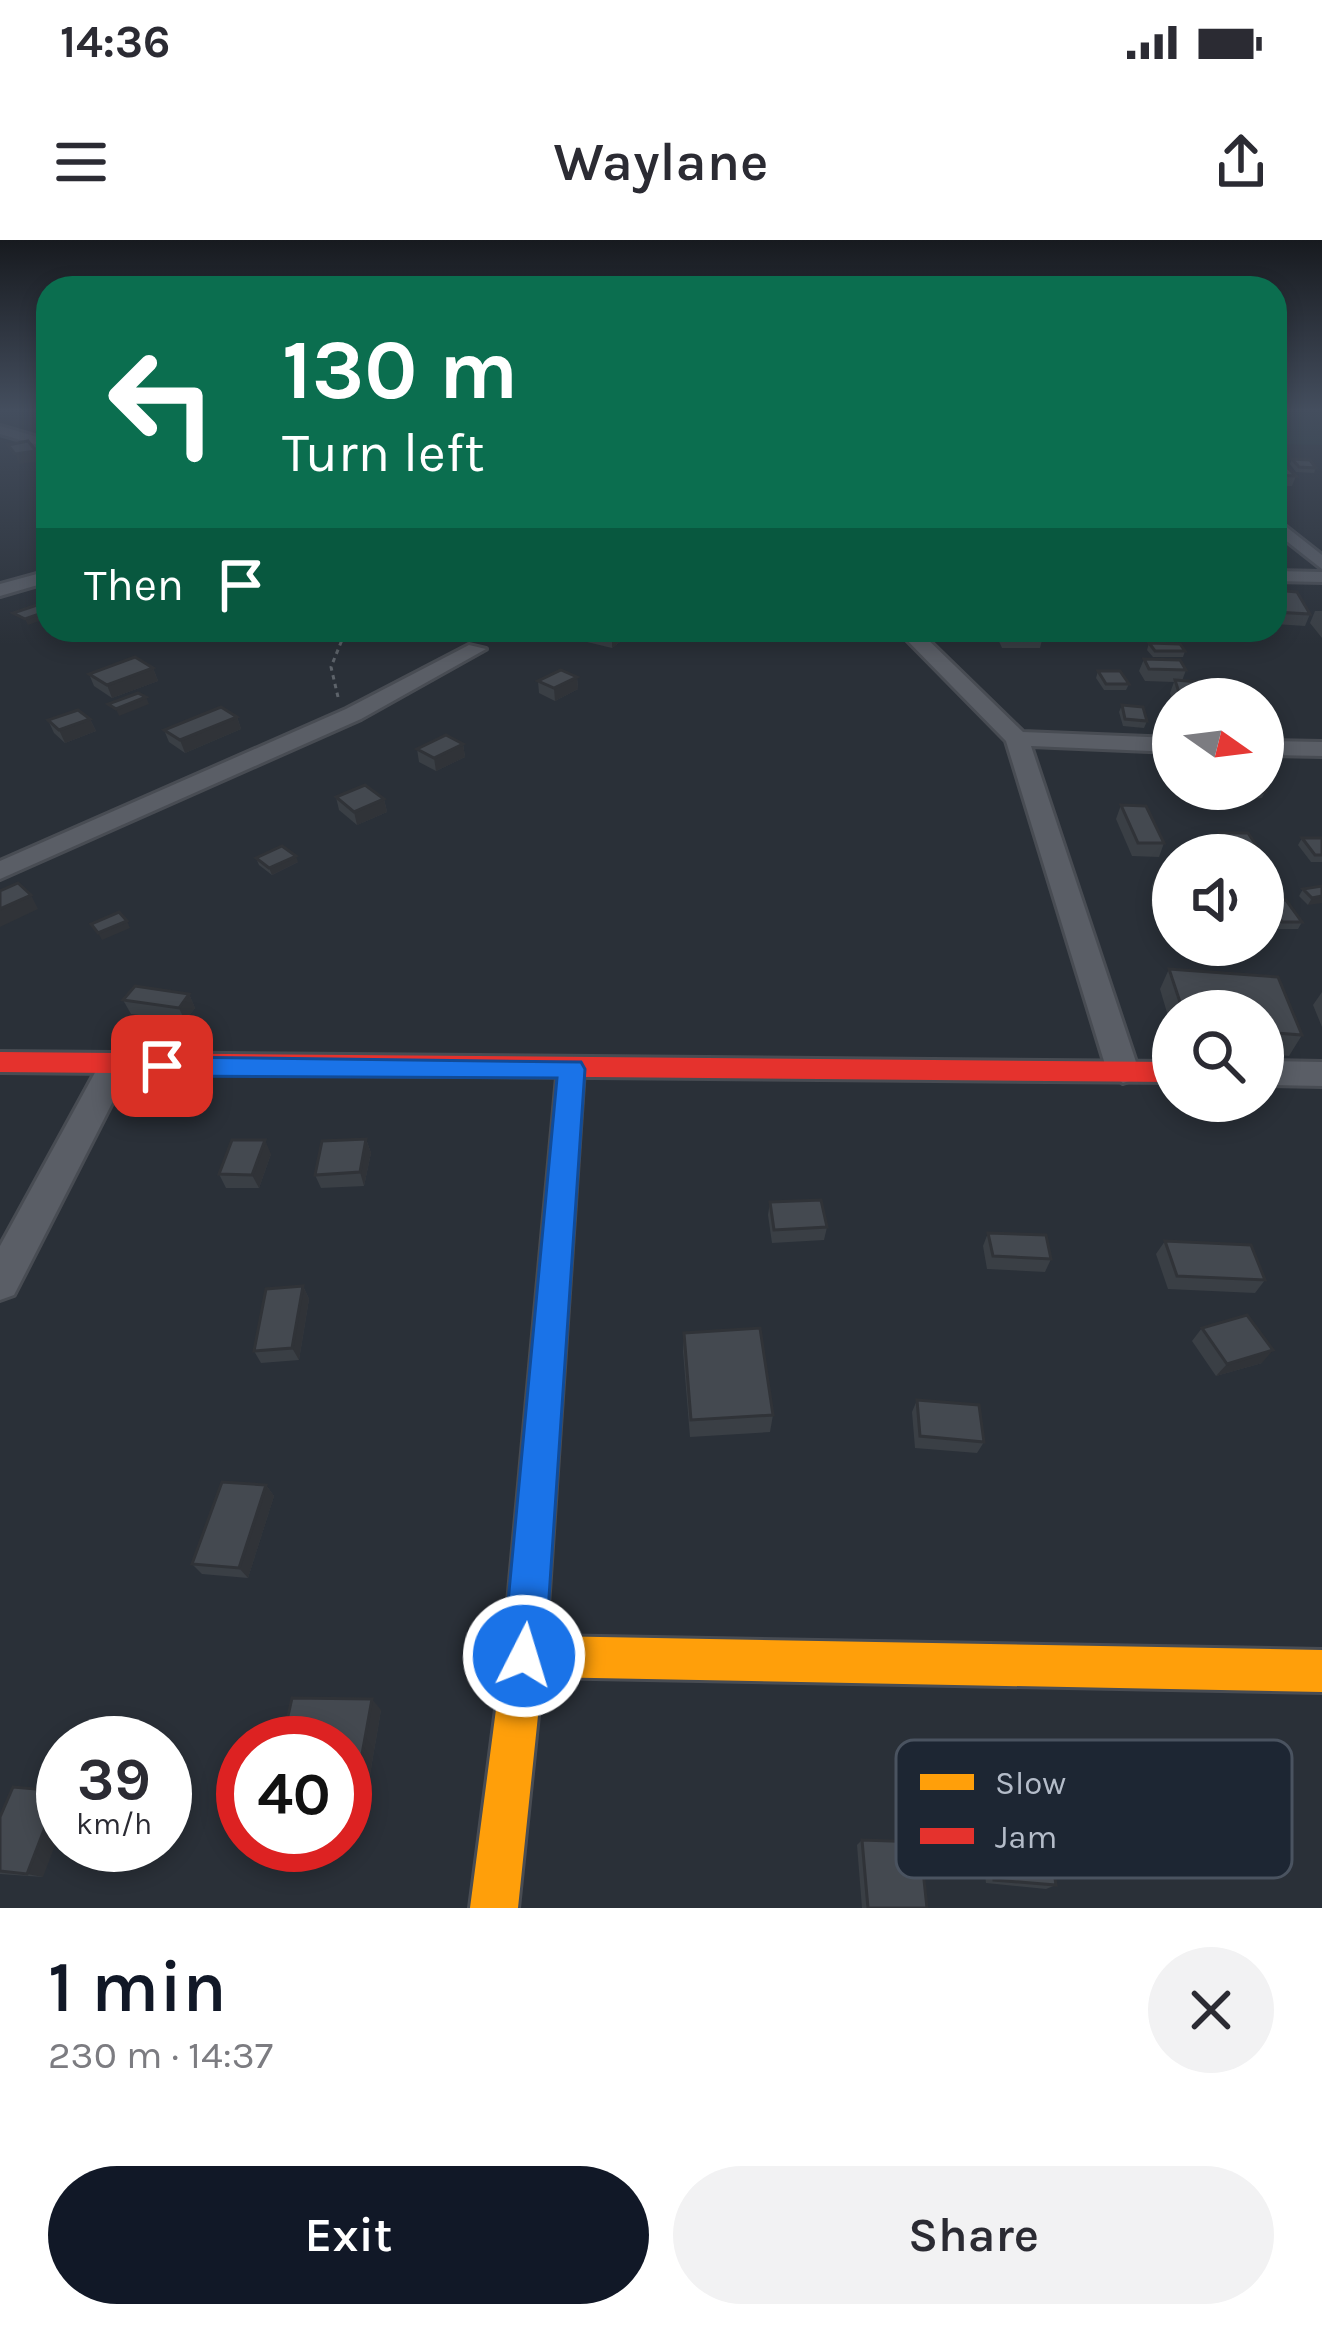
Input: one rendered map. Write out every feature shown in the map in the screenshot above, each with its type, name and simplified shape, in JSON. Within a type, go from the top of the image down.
[{"type":"street","points":[[1287,534],[1322,564]]},
{"type":"street","points":[[1287,576],[1322,577]]},
{"type":"street","points":[[0,590],[36,580]]},
{"type":"street","points":[[919,642],[1017,740],[1123,1071]]},
{"type":"street","points":[[0,871],[334,718],[352,715],[476,649]]},
{"type":"street","points":[[1017,740],[1152,744]]},
{"type":"street","points":[[1284,748],[1322,749]]},
{"type":"street","points":[[0,1062],[1152,1072]]},
{"type":"street","points":[[0,1283],[115,1066]]},
{"type":"street","points":[[494,1908],[524,1656],[571,1069]]},
{"type":"street","points":[[1284,1073],[1322,1074]]},
{"type":"street","points":[[524,1656],[1322,1671]]},
{"type":"path","points":[[334,718],[340,711],[331,667],[341,642]]},
{"type":"building","points":[[1287,591],[1297,592],[1310,614],[1287,613]]},
{"type":"building","points":[[36,605],[36,615],[25,619],[13,613]]},
{"type":"building","points":[[1149,643],[1180,644],[1185,651],[1155,651]]},
{"type":"building","points":[[135,657],[153,668],[107,685],[89,674]]},
{"type":"building","points":[[1144,659],[1180,660],[1186,670],[1149,669]]},
{"type":"building","points":[[561,670],[577,677],[554,688],[538,681]]},
{"type":"building","points":[[1098,671],[1120,671],[1129,684],[1106,684]]},
{"type":"building","points":[[138,693],[146,697],[116,709],[108,704]]},
{"type":"building","points":[[1122,705],[1143,707],[1147,721],[1125,719]]},
{"type":"building","points":[[221,707],[237,717],[180,740],[164,730]]},
{"type":"building","points":[[78,710],[90,719],[59,730],[48,720]]},
{"type":"building","points":[[446,735],[463,744],[434,758],[417,749]]},
{"type":"building","points":[[365,785],[384,799],[354,812],[336,797]]},
{"type":"building","points":[[1121,805],[1146,806],[1160,834],[1152,834],[1152,843],[1138,843]]},
{"type":"building","points":[[1302,838],[1322,838],[1322,855],[1315,855]]},
{"type":"building","points":[[282,846],[296,856],[269,868],[256,858]]},
{"type":"building","points":[[18,883],[31,895],[0,909],[0,891]]},
{"type":"building","points":[[1322,886],[1322,896],[1312,898],[1303,889]]},
{"type":"building","points":[[1284,900],[1286,900],[1302,922],[1284,922]]},
{"type":"building","points":[[119,912],[127,921],[98,933],[91,924]]},
{"type":"building","points":[[1169,969],[1278,977],[1283,990],[1176,990]]},
{"type":"building","points":[[135,986],[189,994],[179,1008],[123,1000]]},
{"type":"building","points":[[1284,992],[1302,1035],[1284,1034]]},
{"type":"building","points":[[366,1139],[360,1172],[315,1175],[322,1141]]},
{"type":"building","points":[[232,1140],[265,1140],[252,1175],[219,1174]]},
{"type":"building","points":[[821,1200],[827,1227],[774,1230],[770,1202]]},
{"type":"building","points":[[988,1233],[1046,1235],[1051,1259],[993,1256]]},
{"type":"building","points":[[1165,1241],[1251,1245],[1265,1280],[1177,1276]]},
{"type":"building","points":[[303,1286],[292,1348],[254,1351],[266,1289]]},
{"type":"building","points":[[1247,1315],[1273,1350],[1227,1364],[1202,1328]]},
{"type":"building","points":[[760,1328],[773,1415],[691,1420],[684,1333]]},
{"type":"building","points":[[917,1400],[979,1405],[984,1442],[920,1436]]},
{"type":"building","points":[[222,1482],[266,1485],[239,1568],[192,1564]]},
{"type":"building","points":[[292,1698],[372,1699],[369,1716],[288,1716]]},
{"type":"building","points":[[13,1787],[36,1789],[36,1851],[27,1874],[0,1871],[0,1817]]},
{"type":"building","points":[[862,1840],[896,1841],[896,1878],[924,1878],[927,1908],[868,1908]]},
{"type":"building","points":[[1055,1878],[1056,1885],[994,1880]]},
{"type":"traffic: slow","points":[[494,1908],[524,1656],[571,1069],[564,1069]]},
{"type":"traffic: slow","points":[[524,1656],[1322,1671]]},
{"type":"traffic: jam","points":[[0,1062],[564,1069]]},
{"type":"traffic: jam","points":[[571,1069],[1152,1072]]},
{"type":"route","points":[[162,1066],[571,1069],[524,1656]]}]
